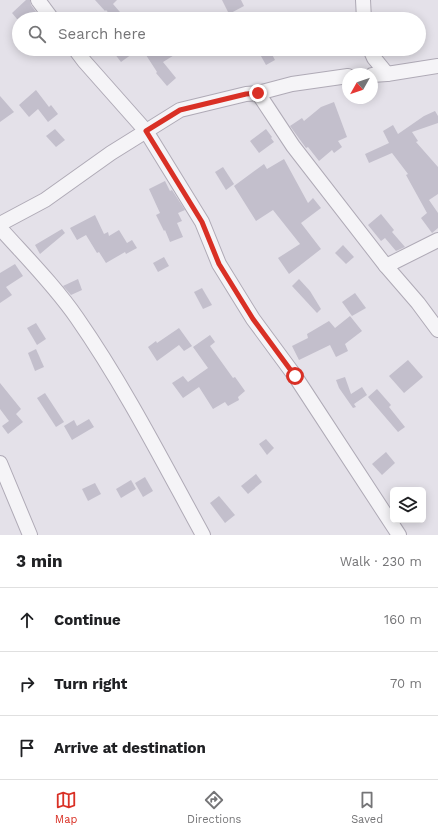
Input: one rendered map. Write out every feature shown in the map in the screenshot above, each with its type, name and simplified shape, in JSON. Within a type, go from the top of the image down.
[{"type":"street","points":[[38,0],[47,12]]},
{"type":"street","points":[[363,0],[364,12]]},
{"type":"street","points":[[80,56],[146,131],[202,222],[219,264],[253,319],[295,376],[399,535]]},
{"type":"street","points":[[373,56],[387,74]]},
{"type":"street","points":[[378,75],[438,66]]},
{"type":"street","points":[[0,224],[45,200],[111,152],[180,110],[292,84],[342,77]]},
{"type":"street","points":[[258,93],[293,146],[386,266],[418,303],[438,330]]},
{"type":"street","points":[[0,228],[52,286],[77,317],[122,389],[204,535]]},
{"type":"street","points":[[386,266],[438,240]]},
{"type":"street","points":[[0,463],[30,535]]},
{"type":"building","points":[[26,0],[30,0],[31,5],[36,12],[13,12]]},
{"type":"building","points":[[95,0],[117,0],[113,4],[120,12],[105,11]]},
{"type":"building","points":[[222,0],[241,0],[244,6],[233,12],[228,12]]},
{"type":"building","points":[[116,56],[129,56],[121,62]]},
{"type":"building","points":[[147,56],[173,56],[163,62],[176,78],[167,86],[156,73],[157,72]]},
{"type":"building","points":[[261,56],[273,56],[275,60],[266,65]]},
{"type":"building","points":[[36,90],[49,107],[51,105],[58,114],[48,122],[38,109],[29,117],[19,105]]},
{"type":"building","points":[[0,96],[14,112],[0,122]]},
{"type":"building","points":[[334,102],[347,137],[338,141],[342,147],[334,153],[332,150],[319,161],[308,147],[306,148],[290,126],[302,118],[304,121],[321,107]]},
{"type":"building","points":[[435,111],[438,116],[438,123],[412,132],[418,141],[416,142],[438,167],[438,194],[429,200],[438,213],[438,228],[432,233],[421,218],[427,213],[406,175],[408,174],[392,153],[369,163],[365,154],[389,143],[383,131],[393,125],[398,134],[424,116]]},
{"type":"building","points":[[55,129],[65,140],[56,147],[46,136]]},
{"type":"building","points":[[266,129],[274,142],[259,153],[250,141]]},
{"type":"building","points":[[284,159],[308,203],[313,198],[321,208],[301,223],[321,249],[289,274],[278,258],[300,244],[273,210],[256,221],[234,186],[264,164],[267,169]]},
{"type":"building","points":[[223,167],[234,184],[226,190],[215,172]]},
{"type":"building","points":[[165,181],[170,191],[172,190],[185,210],[178,213],[182,221],[177,223],[183,237],[170,242],[156,215],[160,213],[149,189]]},
{"type":"building","points":[[381,214],[394,230],[392,232],[405,247],[396,251],[385,238],[381,241],[368,225]]},
{"type":"building","points":[[95,215],[104,234],[108,232],[109,236],[119,230],[127,243],[132,240],[137,248],[126,254],[125,252],[106,263],[99,252],[97,253],[86,235],[77,240],[70,228]]},
{"type":"building","points":[[62,229],[65,233],[40,254],[35,245]]},
{"type":"building","points":[[343,245],[354,257],[346,264],[335,253]]},
{"type":"building","points":[[164,257],[169,266],[158,272],[153,263]]},
{"type":"building","points":[[15,264],[23,276],[6,287],[12,295],[0,303],[0,273]]},
{"type":"building","points":[[78,279],[82,290],[71,295],[63,286]]},
{"type":"building","points":[[299,279],[310,291],[321,309],[317,313],[292,286]]},
{"type":"building","points":[[202,288],[212,305],[203,309],[194,292]]},
{"type":"building","points":[[355,293],[366,308],[352,316],[342,302]]},
{"type":"building","points":[[350,316],[362,331],[345,344],[348,351],[336,357],[330,345],[299,360],[292,346],[308,338],[307,334],[329,321],[335,328]]},
{"type":"building","points":[[36,323],[46,339],[37,345],[27,328]]},
{"type":"building","points":[[179,328],[192,346],[184,351],[179,345],[157,361],[148,347],[156,341],[157,343]]},
{"type":"building","points":[[210,335],[215,342],[210,346],[233,378],[235,377],[245,391],[238,397],[239,400],[228,406],[225,402],[213,409],[199,387],[183,398],[172,383],[183,376],[188,382],[208,368],[193,347]]},
{"type":"building","points":[[36,349],[44,367],[35,371],[28,353]]},
{"type":"building","points":[[408,360],[423,377],[404,393],[389,376]]},
{"type":"building","points":[[345,377],[351,394],[362,387],[367,395],[354,404],[356,407],[353,408],[339,388],[336,380]]},
{"type":"building","points":[[0,383],[21,409],[16,414],[23,422],[8,434],[2,426],[9,421],[0,409]]},
{"type":"building","points":[[377,389],[391,405],[389,407],[405,427],[398,432],[368,397]]},
{"type":"building","points":[[45,393],[64,422],[56,427],[37,398]]},
{"type":"building","points":[[89,419],[94,427],[72,440],[64,426],[74,420],[77,426]]},
{"type":"building","points":[[266,439],[274,448],[267,455],[259,444]]},
{"type":"building","points":[[386,452],[395,463],[382,475],[372,464]]},
{"type":"building","points":[[256,474],[262,482],[248,494],[241,486]]},
{"type":"building","points":[[145,477],[153,491],[143,497],[135,483]]},
{"type":"building","points":[[131,480],[136,489],[121,498],[116,489]]},
{"type":"building","points":[[95,483],[101,494],[88,501],[82,489]]},
{"type":"building","points":[[219,496],[235,515],[225,523],[210,503]]},
{"type":"route","points":[[258,93],[246,94],[180,110],[146,131],[202,222],[219,264],[253,319],[295,376]]}]
